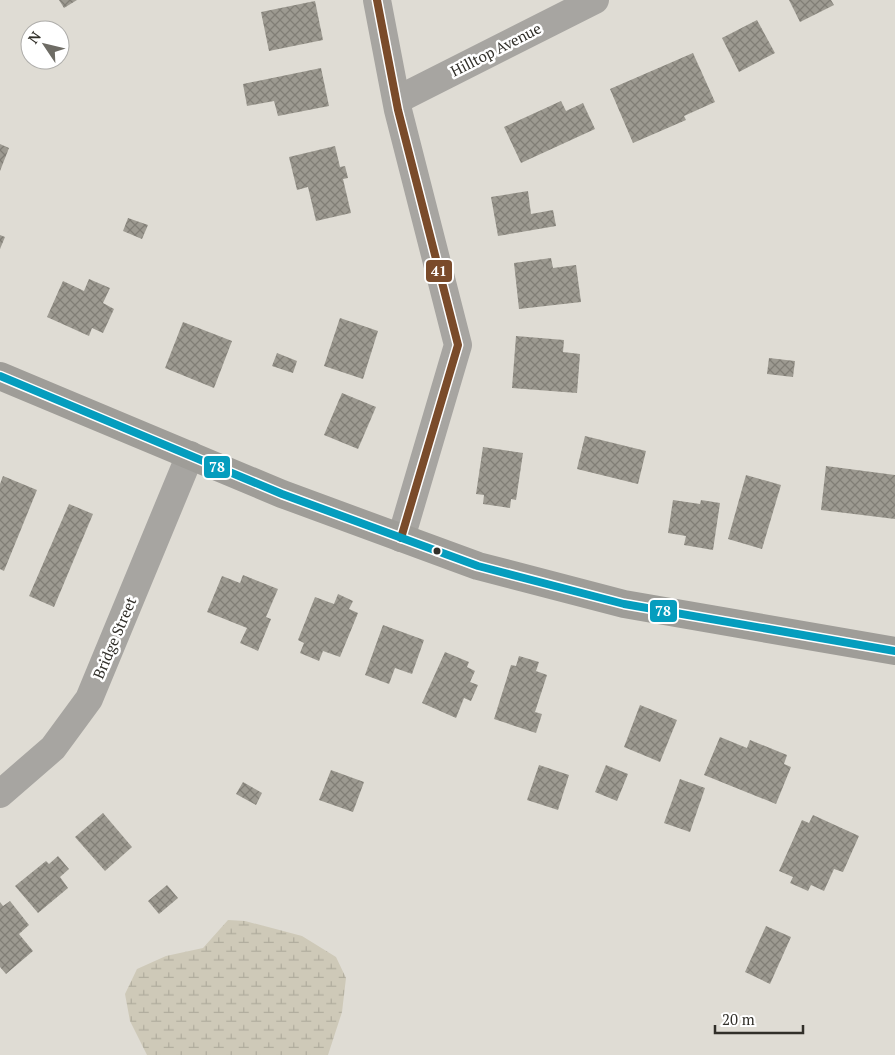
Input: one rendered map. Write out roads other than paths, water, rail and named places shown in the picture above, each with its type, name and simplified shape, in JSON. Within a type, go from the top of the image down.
[{"type":"main road","points":[[0,376],[282,494],[478,566],[624,604],[895,651]]},
{"type":"street","points":[[377,0],[397,100],[458,345],[401,538]]},
{"type":"street","name":"Hilltop Avenue","points":[[397,100],[595,0]]},
{"type":"street","name":"Bridge Street","points":[[0,794],[53,748],[89,699],[190,456]]}]
